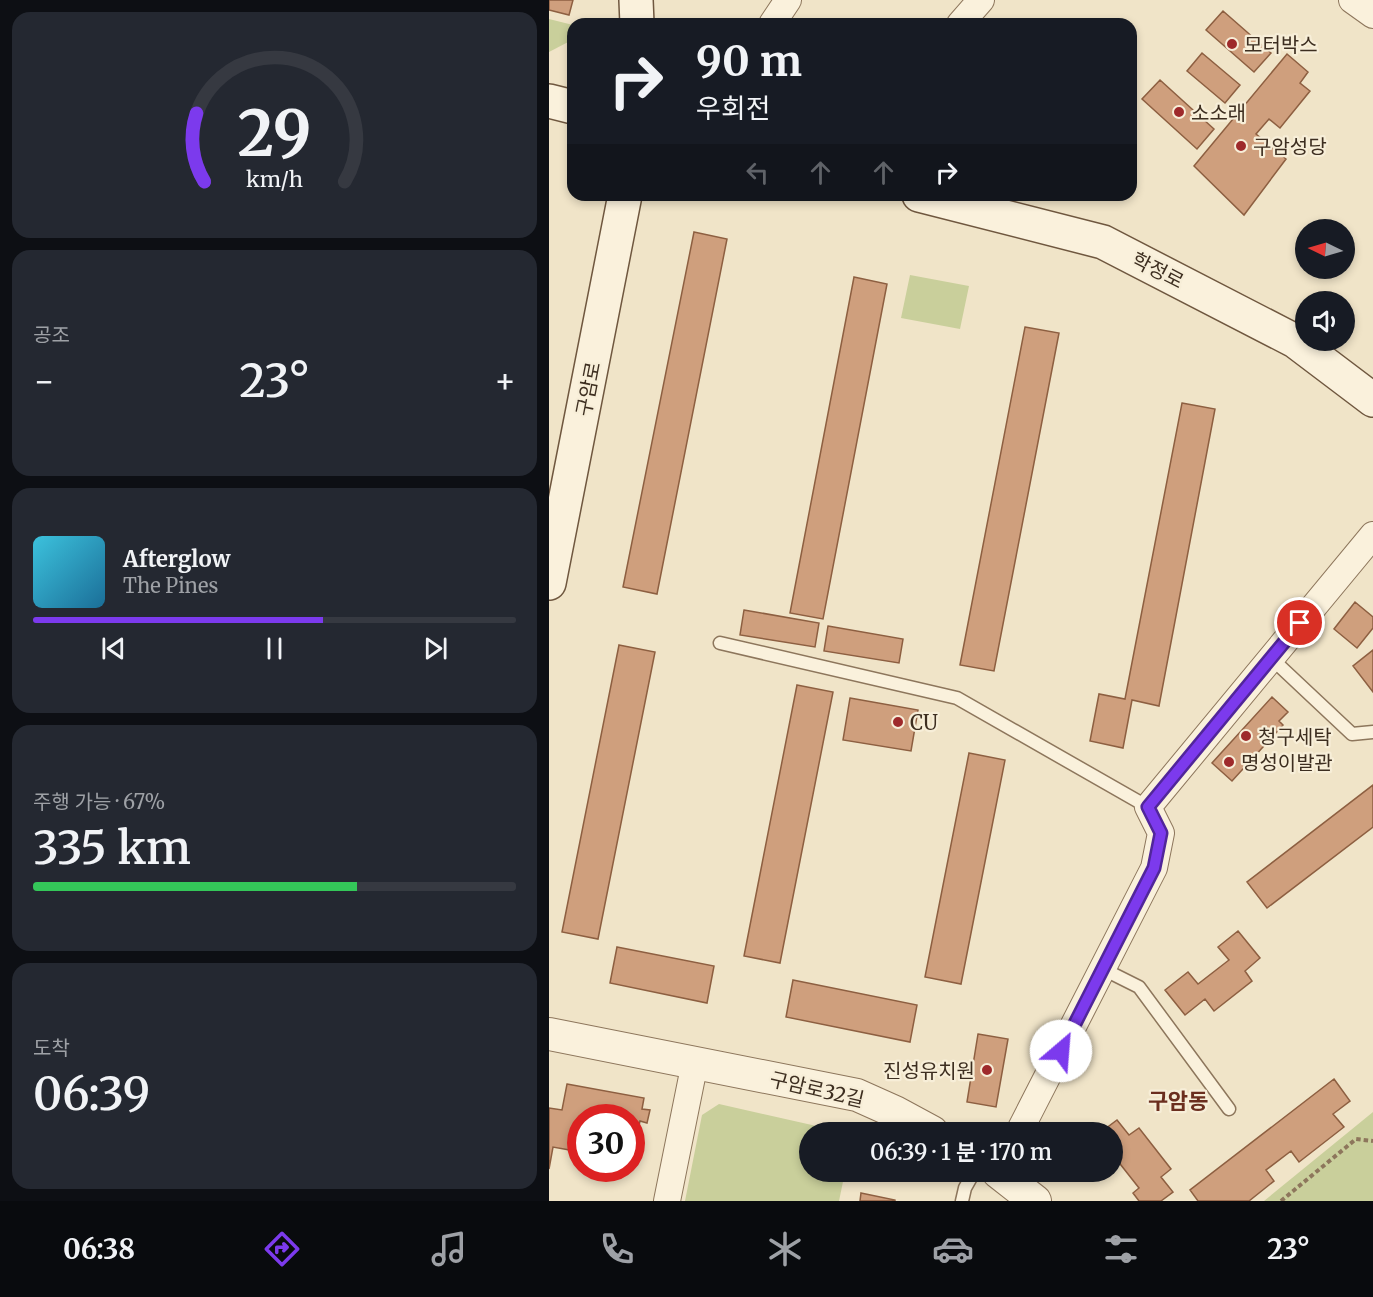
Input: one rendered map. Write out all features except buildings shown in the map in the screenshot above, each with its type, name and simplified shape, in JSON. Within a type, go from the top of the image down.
[{"type":"main road","points":[[636,0],[637,18]]},
{"type":"main road","points":[[549,101],[567,106]]},
{"type":"main road","name":"구암로","points":[[549,583],[624,201]]},
{"type":"main road","name":"학정로","points":[[942,201],[1103,242],[1295,341],[1373,400]]},
{"type":"street","points":[[776,18],[788,0]]},
{"type":"street","points":[[965,18],[981,0]]},
{"type":"street","points":[[1352,0],[1373,15]]},
{"type":"street","points":[[1024,1122],[1154,868],[1161,833],[1148,807],[1373,535]]},
{"type":"street","name":"구암로32길","points":[[549,1034],[857,1095],[914,1122]]},
{"type":"street","points":[[667,1201],[695,1062]]},
{"type":"street","points":[[1011,1182],[1035,1201]]},
{"type":"lane","points":[[720,643],[957,698],[1148,807]]},
{"type":"lane","points":[[1271,658],[1352,734],[1373,732]]},
{"type":"lane","points":[[1103,969],[1139,987],[1229,1109]]},
{"type":"lane","points":[[962,1201],[968,1182]]},
{"type":"path","points":[[1281,1201],[1356,1139],[1373,1141]]},
{"type":"green space","points":[[549,19],[567,24],[567,43],[549,52]]},
{"type":"green space","points":[[910,275],[969,286],[960,329],[901,318]]},
{"type":"green space","points":[[719,1104],[799,1122],[799,1182],[843,1182],[839,1201],[685,1201],[702,1115]]},
{"type":"green space","points":[[1373,1112],[1373,1201],[1264,1201]]},
{"type":"place","name":"모터박스","points":[[1232,44]]},
{"type":"place","name":"소소래","points":[[1179,112]]},
{"type":"place","name":"구암성당","points":[[1241,146]]},
{"type":"place","name":"CU","points":[[898,722]]},
{"type":"place","name":"청구세탁","points":[[1246,736]]},
{"type":"place","name":"명성이발관","points":[[1229,762]]},
{"type":"place","name":"진성유치원","points":[[987,1070]]},
{"type":"district","name":"구암동","points":[[1178,1101]]},
{"type":"route","points":[[1061,1051],[1154,868],[1161,833],[1148,807],[1300,623]]}]
